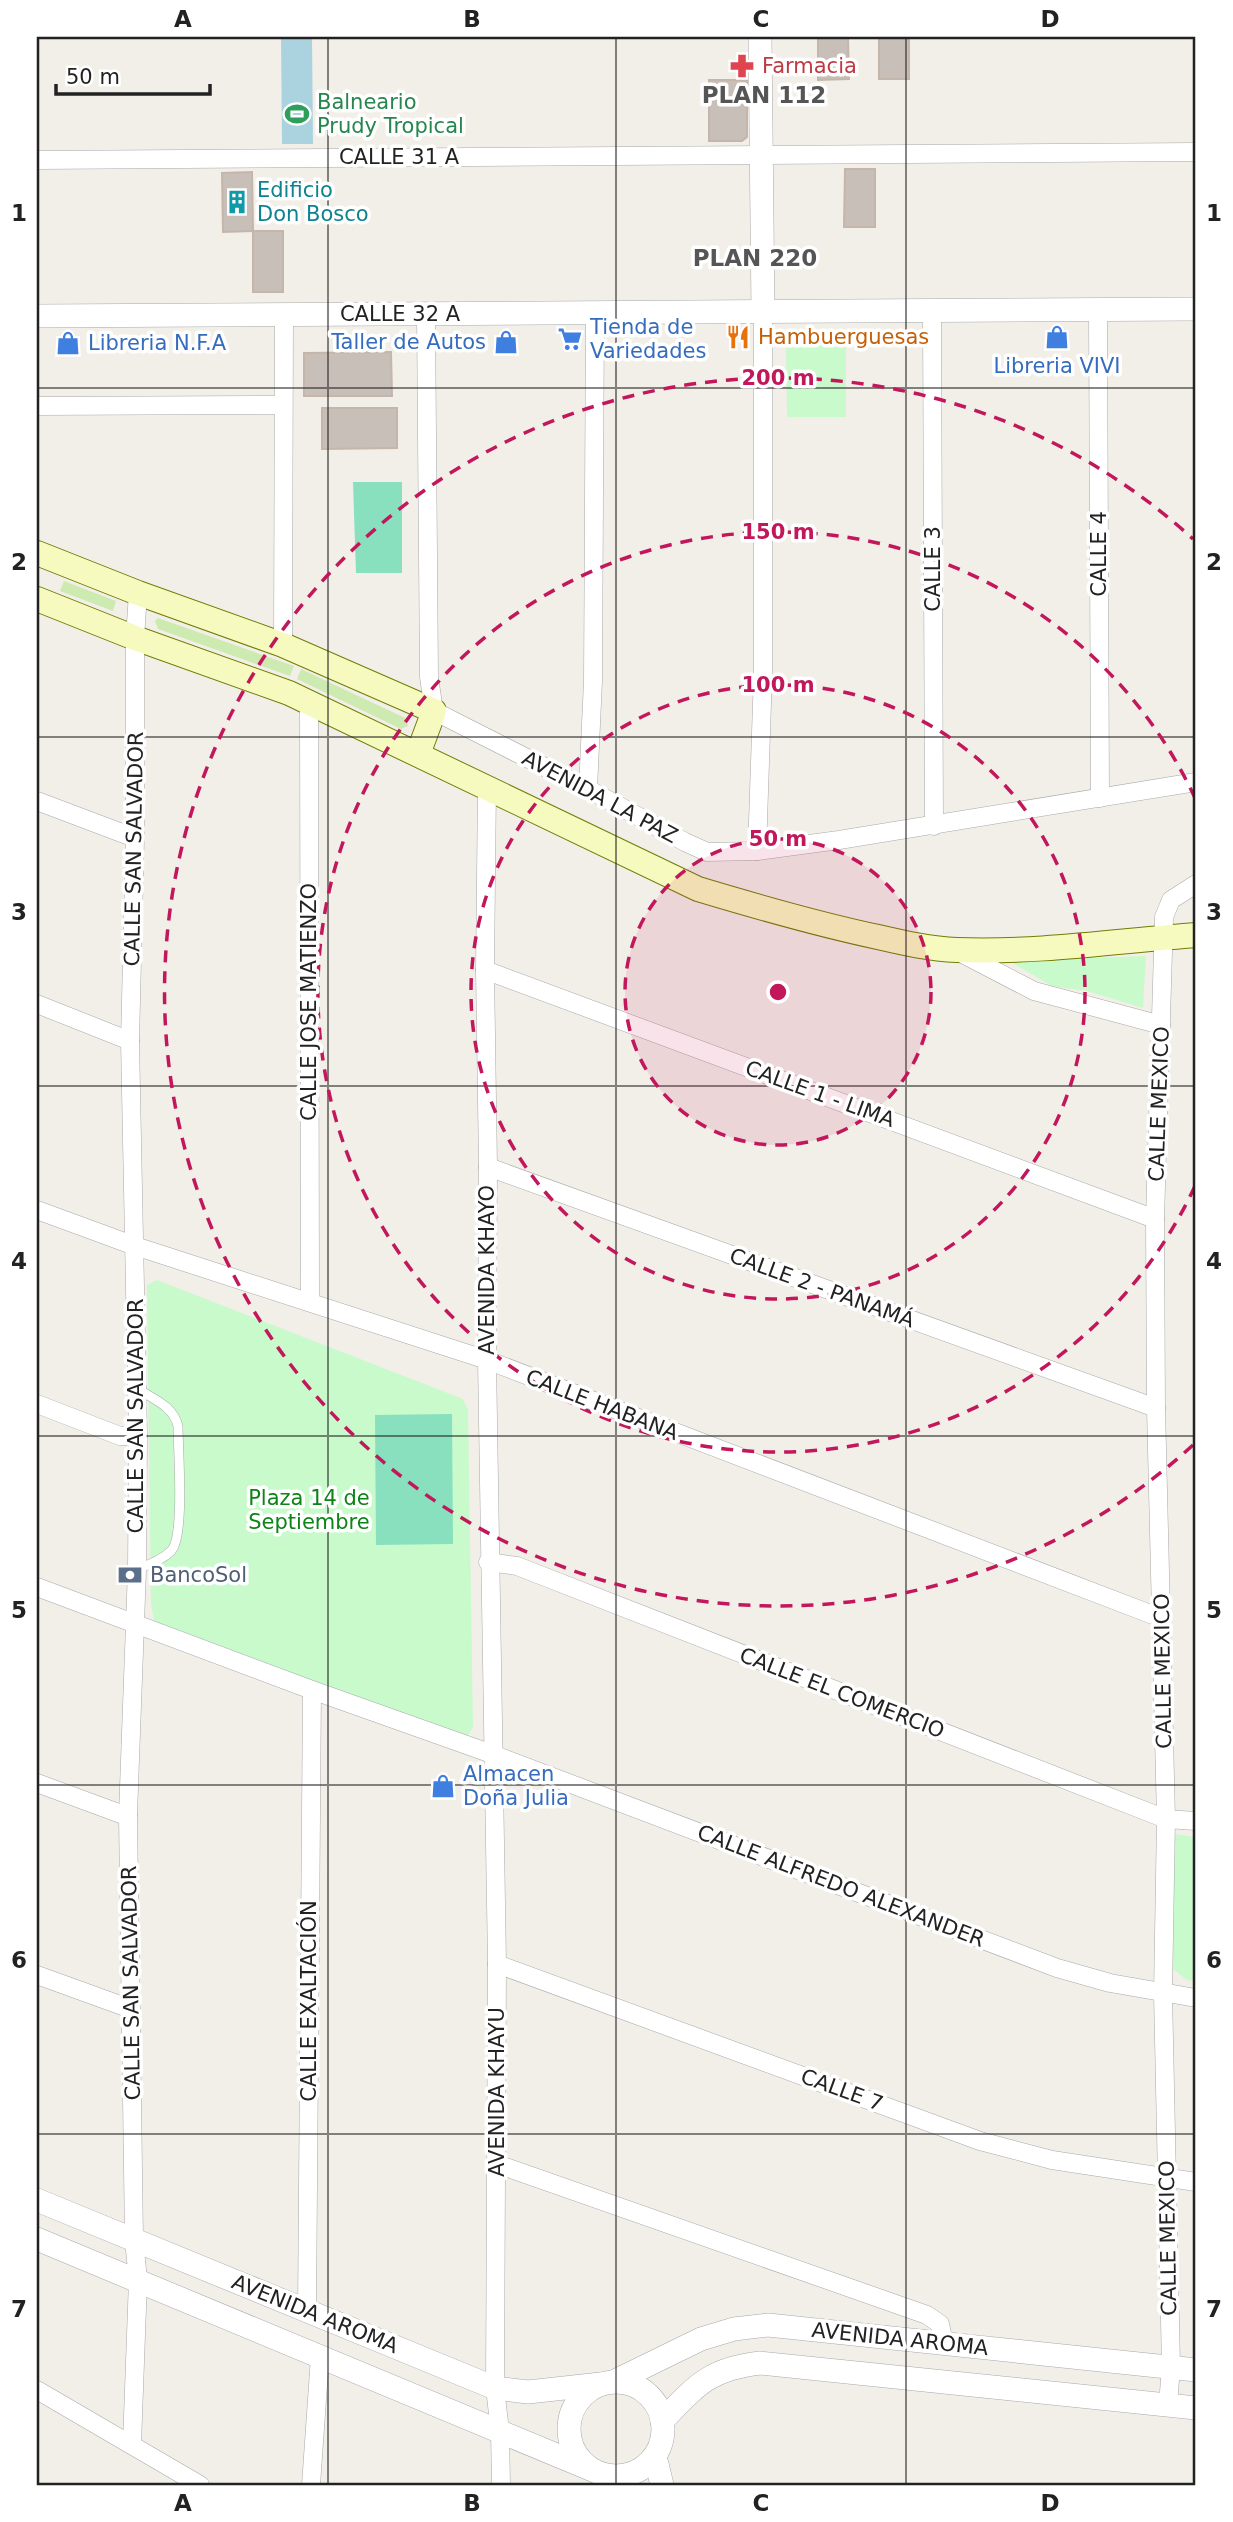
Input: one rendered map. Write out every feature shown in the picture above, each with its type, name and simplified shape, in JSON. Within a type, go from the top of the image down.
[{"type":"main road","name":"AVENIDA LA PAZ","points":[[37,552],[138,593],[283,645],[434,711]]},
{"type":"main road","name":"AVENIDA LA PAZ","points":[[37,599],[135,638],[289,693],[698,889],[831,927],[921,946],[956,950],[1019,949],[1196,935]]},
{"type":"main road","points":[[418,754],[434,711]]},
{"type":"street","points":[[757,851],[763,674],[760,37]]},
{"type":"street","name":"CALLE 31 A","points":[[37,160],[1196,152]]},
{"type":"street","name":"CALLE 32 A","points":[[37,316],[1196,309]]},
{"type":"street","name":"CALLE 4","points":[[1098,310],[1100,798]]},
{"type":"street","name":"CALLE 3","points":[[932,311],[934,826]]},
{"type":"street","points":[[588,789],[593,681],[595,313]]},
{"type":"street","points":[[426,314],[429,677],[434,711]]},
{"type":"street","points":[[283,645],[284,315]]},
{"type":"street","points":[[37,406],[283,405]]},
{"type":"street","name":"CALLE SAN SALVADOR","points":[[132,2444],[138,2280],[134,2240],[128,1815],[137,1569],[138,1436],[130,1041],[135,838],[135,638],[138,593]]},
{"type":"street","name":"CALLE JOSE MATIENZO","points":[[309,702],[310,1302]]},
{"type":"street","name":"AVENIDA LA PAZ","points":[[434,711],[707,852],[757,851],[934,826],[1196,782]]},
{"type":"street","name":"AVENIDA KHAYO","points":[[487,786],[486,1360],[492,1754]]},
{"type":"street","points":[[37,801],[135,838]]},
{"type":"street","name":"CALLE MEXICO","points":[[1168,2404],[1171,2367],[1163,1993],[1166,1819],[1156,1408],[1155,1219],[1161,937],[1164,917],[1171,900],[1196,884]]},
{"type":"street","points":[[956,950],[1034,991],[1161,1025]]},
{"type":"street","name":"CALLE 1 - LIMA","points":[[485,970],[1155,1219]]},
{"type":"street","points":[[37,1004],[130,1041]]},
{"type":"street","name":"CALLE 2 - PANAMÁ","points":[[488,1167],[1156,1408]]},
{"type":"street","name":"CALLE HABANA","points":[[37,1210],[135,1246],[486,1360],[1140,1610],[1162,1616]]},
{"type":"street","points":[[37,1404],[120,1436],[138,1436]]},
{"type":"street","name":"CALLE EL COMERCIO","points":[[488,1562],[517,1566],[1166,1819],[1196,1821]]},
{"type":"street","name":"CALLE ALFREDO ALEXANDER","points":[[37,1587],[492,1754],[1057,1968],[1110,1983],[1196,1998]]},
{"type":"street","name":"CALLE EXALTACIÓN","points":[[307,2311],[312,1690]]},
{"type":"street","name":"AVENIDA KHAYU","points":[[492,1754],[497,1964],[495,2388],[500,2431],[501,2485]]},
{"type":"street","points":[[37,1783],[128,1815]]},
{"type":"street","name":"CALLE 7","points":[[497,1964],[980,2141],[1052,2160],[1196,2182]]},
{"type":"street","points":[[37,1975],[131,2009]]},
{"type":"street","points":[[497,2164],[927,2315],[940,2324],[944,2343]]},
{"type":"street","name":"AVENIDA AROMA","points":[[37,2200],[495,2388],[528,2392],[608,2383],[701,2339],[734,2329],[768,2325],[1196,2370]]},
{"type":"street","name":"AVENIDA AROMA","points":[[37,2239],[590,2469]]},
{"type":"street","points":[[312,2485],[320,2357]]},
{"type":"street","name":"AVENIDA AROMA","points":[[662,2421],[706,2378],[724,2369],[760,2363],[1196,2408]]},
{"type":"street","points":[[608,2383],[629,2383],[651,2397],[662,2421],[660,2447],[653,2458],[642,2468],[618,2481],[590,2469],[579,2459],[571,2446],[568,2431],[570,2415],[576,2402],[587,2391],[608,2383]]},
{"type":"street","points":[[37,2390],[200,2485]]},
{"type":"street","points":[[653,2458],[662,2485]]},
{"type":"lane","points":[[137,1389],[172,1410],[176,1417],[179,1534],[171,1552],[137,1569]]},
{"type":"green space","points":[[846,334],[846,417],[787,417],[786,340],[792,335]]},
{"type":"green space","points":[[353,482],[402,482],[402,573],[356,573]]},
{"type":"green space","points":[[64,581],[116,601],[113,611],[60,591]]},
{"type":"green space","points":[[158,618],[294,666],[290,676],[158,629],[155,621]]},
{"type":"green space","points":[[301,669],[405,718],[408,726],[401,729],[297,679]]},
{"type":"green space","points":[[1146,956],[1143,1008],[1087,991],[1052,986],[1009,961]]},
{"type":"green space","name":"Plaza 14 de Septiembre","points":[[157,1280],[463,1399],[468,1410],[473,1727],[466,1739],[155,1624],[151,1605],[147,1285]]},
{"type":"green space","points":[[452,1414],[453,1544],[376,1545],[375,1415]]},
{"type":"green space","points":[[1174,1834],[1196,1837],[1196,1981],[1187,1980],[1173,1969]]},
{"type":"water","name":"Balneario Prudy Tropical","points":[[281,37],[312,37],[313,144],[282,144]]},
{"type":"building","points":[[818,37],[848,37],[849,79],[818,80]]},
{"type":"building","points":[[879,37],[909,37],[909,79],[879,79]]},
{"type":"building","points":[[709,80],[747,80],[747,137],[742,141],[709,141]]},
{"type":"building","points":[[845,169],[875,169],[875,227],[844,227]]},
{"type":"building","name":"Edificio Don Bosco","points":[[252,172],[253,231],[223,232],[222,173]]},
{"type":"building","points":[[253,231],[283,231],[283,292],[253,292]]},
{"type":"building","points":[[391,352],[392,396],[304,396],[304,353]]},
{"type":"building","points":[[322,408],[397,408],[397,448],[322,449]]},
{"type":"place","name":"Farmacia","points":[[742,66]]},
{"type":"place","name":"Balneario Prudy Tropical","points":[[297,114]]},
{"type":"place","name":"Edificio Don Bosco","points":[[237,202]]},
{"type":"place","name":"Hambuerguesas","points":[[738,337]]},
{"type":"place","name":"Libreria VIVI","points":[[1057,337]]},
{"type":"place","name":"Tienda de Variedades","points":[[570,339]]},
{"type":"place","name":"Taller de Autos","points":[[506,342]]},
{"type":"place","name":"Libreria N.F.A","points":[[68,343]]},
{"type":"place","name":"BancoSol","points":[[130,1575]]},
{"type":"place","name":"Almacen Doña Julia","points":[[443,1786]]},
{"type":"district","name":"PLAN 112","points":[[764,95]]},
{"type":"district","name":"PLAN 220","points":[[755,258]]}]
